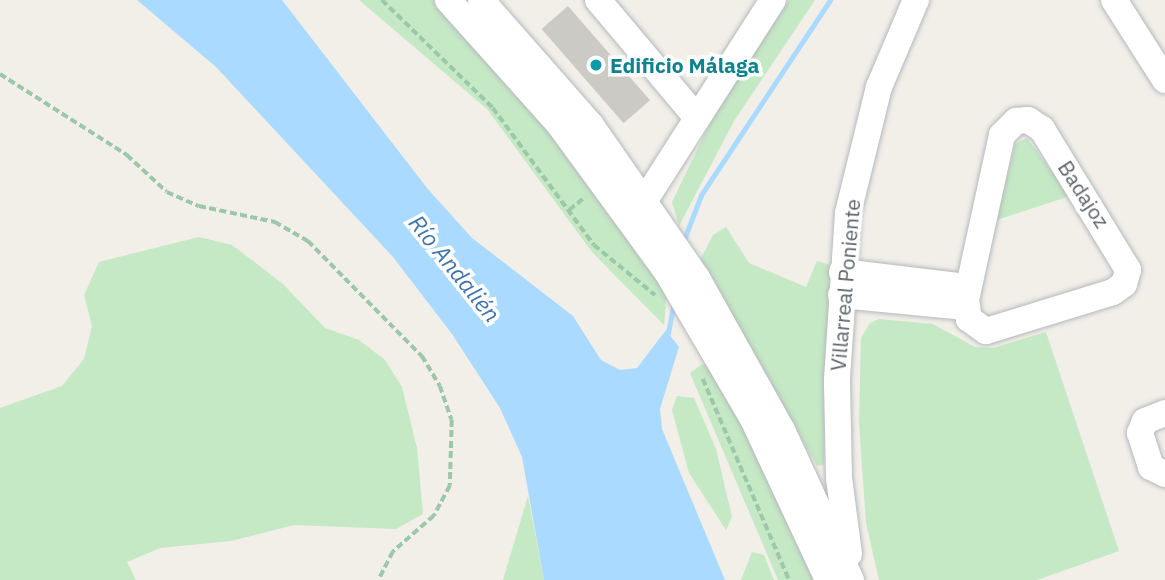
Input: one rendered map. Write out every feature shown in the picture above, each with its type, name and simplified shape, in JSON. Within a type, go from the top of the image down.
[{"type":"street","points":[[448,0],[639,210],[671,238],[697,278],[782,430],[853,580]]},
{"type":"street","points":[[481,0],[561,89],[639,210],[667,272],[765,443],[828,580]]},
{"type":"street","points":[[598,0],[698,118]]},
{"type":"street","name":"Villarreal Poniente","points":[[853,580],[838,453],[841,284],[848,213],[868,122],[916,0]]},
{"type":"street","points":[[1114,0],[1165,80]]},
{"type":"street","points":[[639,210],[698,118],[766,3]]},
{"type":"street","name":"Badajoz","points":[[1016,121],[1033,121],[1124,257],[1127,277],[1113,292],[993,331],[973,324],[967,297],[1002,135],[1016,121]]},
{"type":"street","points":[[841,284],[967,297]]},
{"type":"street","points":[[1165,413],[1145,421],[1140,433],[1150,467],[1165,474]]},
{"type":"path","points":[[382,0],[493,108],[594,245],[663,302]]},
{"type":"path","points":[[0,75],[127,155],[167,192],[199,206],[275,222],[308,241],[422,356],[440,386],[452,420],[450,486],[434,516],[393,552],[379,580]]},
{"type":"path","points":[[700,372],[789,580]]},
{"type":"green space","points":[[359,0],[435,0],[562,144],[667,290],[664,325],[592,252],[487,109]]},
{"type":"green space","points":[[789,0],[815,0],[734,121],[679,226],[672,202],[715,113]]},
{"type":"green space","points":[[1027,138],[1070,196],[997,220],[1015,144]]},
{"type":"green space","points":[[726,227],[749,263],[806,287],[817,261],[830,265],[824,465],[817,466],[700,260],[713,235]]},
{"type":"green space","points":[[199,237],[232,245],[283,284],[325,328],[359,340],[385,360],[402,387],[417,448],[423,514],[396,529],[294,525],[231,541],[160,548],[127,562],[136,580],[0,580],[0,408],[62,386],[84,359],[92,326],[84,295],[99,262]]},
{"type":"green space","points":[[879,319],[933,324],[975,347],[993,348],[1046,332],[1119,551],[1037,580],[879,580],[866,523],[859,423],[861,338],[870,323]]},
{"type":"green space","points":[[702,364],[711,366],[729,394],[817,580],[778,580],[690,373]]},
{"type":"green space","points":[[677,396],[694,398],[716,449],[732,517],[726,530],[689,473],[672,410]]},
{"type":"green space","points":[[528,496],[544,580],[503,580]]},
{"type":"green space","points":[[752,552],[764,555],[774,580],[741,580]]},
{"type":"water","name":"Río Andalién","points":[[137,0],[282,0],[427,188],[472,238],[573,316],[601,360],[620,370],[637,368],[666,330],[679,347],[660,409],[662,429],[725,580],[544,580],[522,457],[500,408],[452,334],[393,257],[216,67]]},
{"type":"building","name":"Edificio Málaga","points":[[568,6],[650,100],[624,123],[542,29]]},
{"type":"waterway","points":[[683,242],[701,195],[830,0]]},
{"type":"waterway","points":[[667,338],[674,303]]},
{"type":"place","name":"Edificio Málaga","points":[[596,65]]}]
